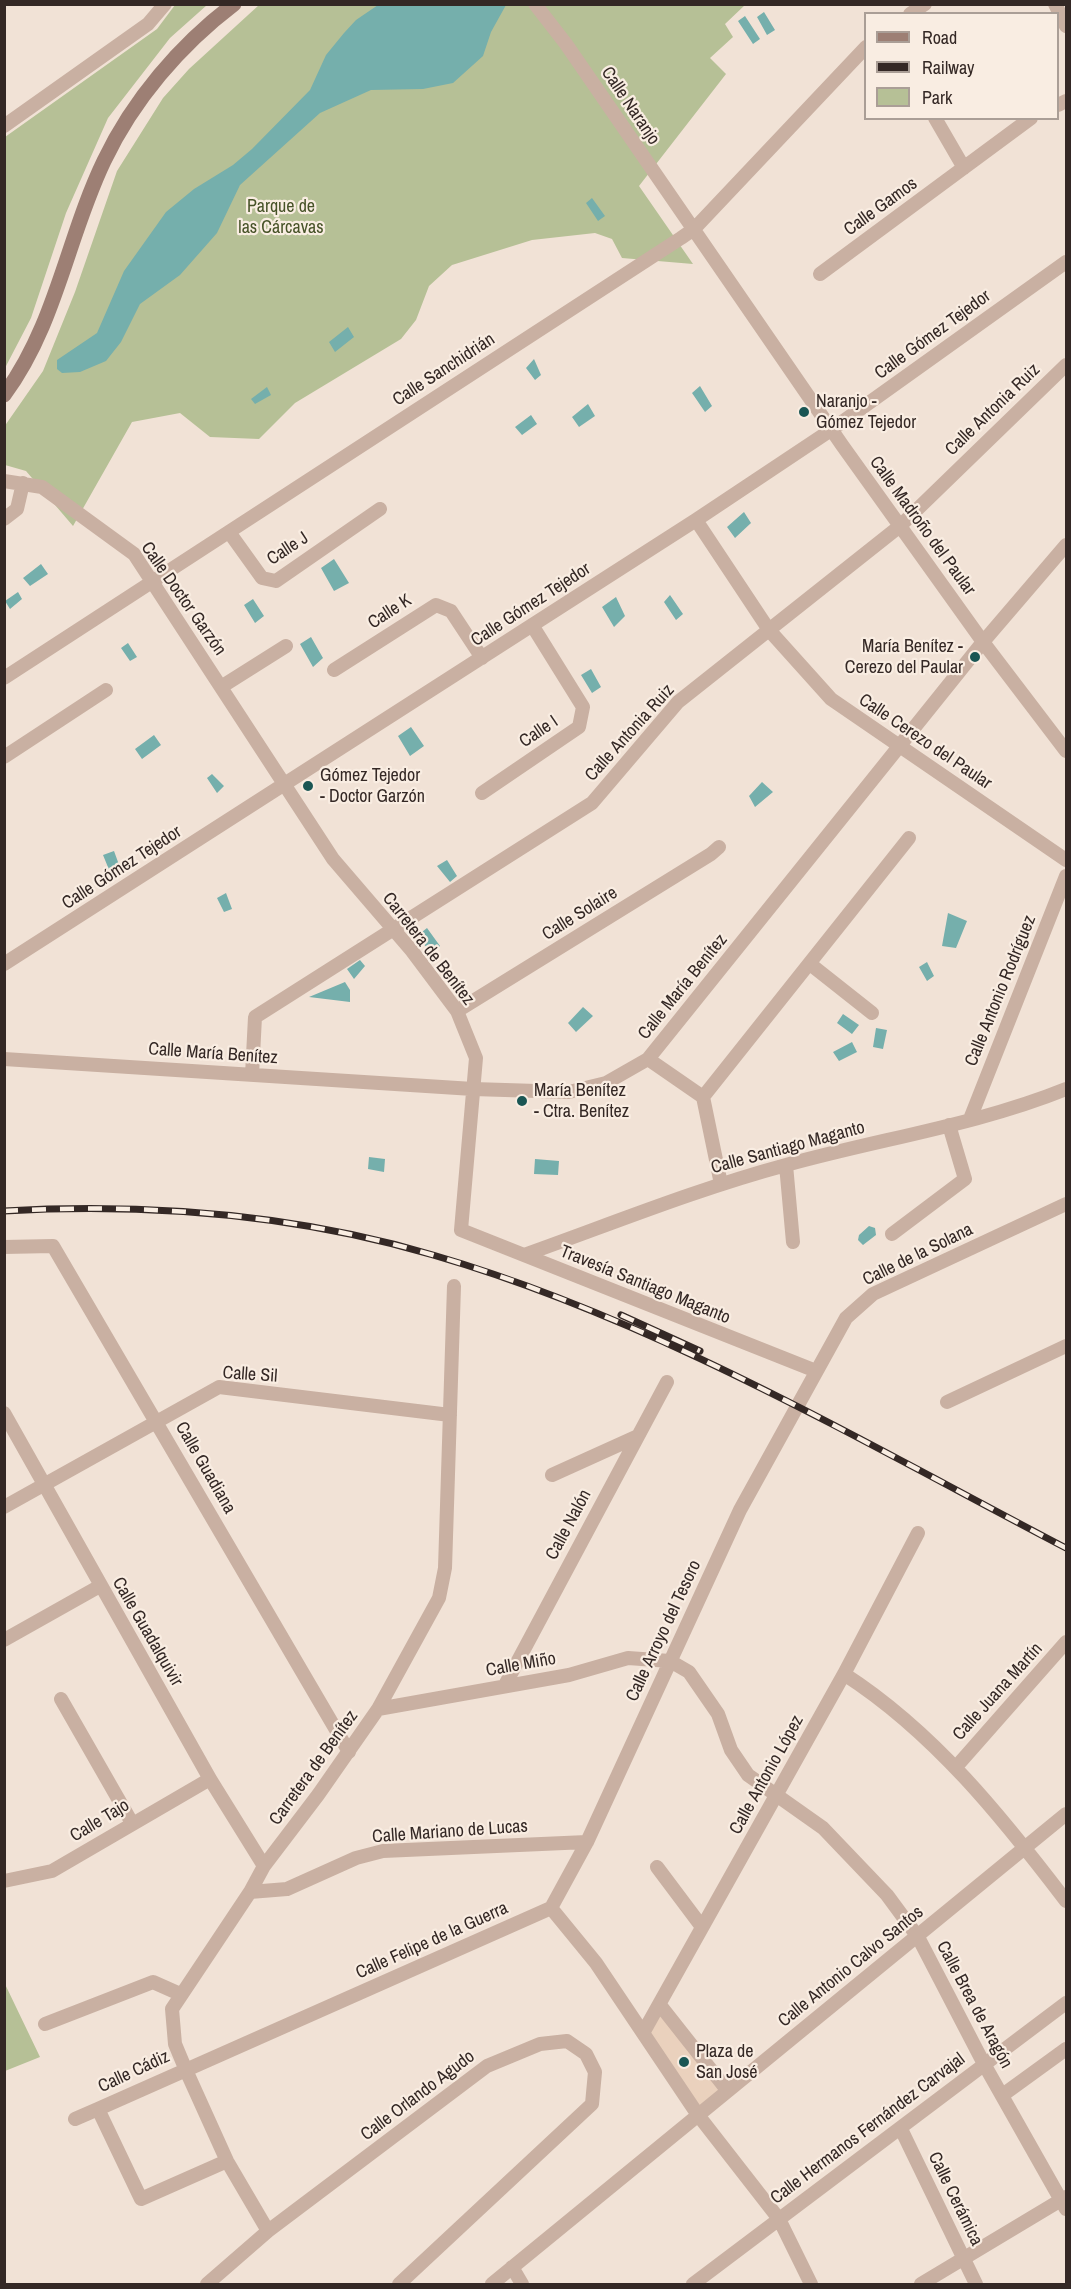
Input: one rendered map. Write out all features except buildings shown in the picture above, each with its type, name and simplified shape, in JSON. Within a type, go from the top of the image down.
[{"type":"main road","points":[[4,395],[22,369],[40,336],[104,161],[114,143],[141,98],[179,54],[212,21],[234,4]]},
{"type":"street","points":[[4,126],[148,24],[165,4]]},
{"type":"street","name":"Calle Naranjo","points":[[535,4],[566,44],[694,229]]},
{"type":"street","points":[[1055,4],[1066,26]]},
{"type":"street","name":"Calle Sanchidrián","points":[[4,678],[694,229],[864,49]]},
{"type":"street","points":[[936,120],[964,168]]},
{"type":"street","name":"Calle Gamos","points":[[820,274],[1028,120]]},
{"type":"street","name":"Calle Madroño del Paular","points":[[694,229],[900,526],[983,642],[1066,751]]},
{"type":"street","name":"Calle Gómez Tejedor","points":[[4,964],[696,520],[831,429],[1066,262]]},
{"type":"street","name":"Calle Antonia Ruiz","points":[[252,1075],[255,1017],[592,802],[678,702],[900,526],[1066,365]]},
{"type":"street","points":[[4,519],[17,509],[11,480]]},
{"type":"street","name":"Calle Doctor Garzón","points":[[11,480],[42,488],[134,554],[284,785]]},
{"type":"street","name":"Calle J","points":[[229,532],[262,578],[276,580],[380,509]]},
{"type":"street","name":"Calle Cerezo del Paular","points":[[696,520],[768,630],[831,699],[1066,860]]},
{"type":"street","points":[[1062,550],[1066,568]]},
{"type":"street","name":"Calle María Benítez","points":[[4,1059],[473,1089],[569,1092],[606,1083],[648,1059],[983,642],[1062,550]]},
{"type":"street","name":"Calle K","points":[[334,670],[436,605],[451,611],[482,658]]},
{"type":"street","name":"Calle I","points":[[482,793],[579,727],[584,716],[583,707],[532,625]]},
{"type":"street","points":[[222,687],[286,646]]},
{"type":"street","points":[[4,757],[106,690]]},
{"type":"street","name":"Carretera de Benítez","points":[[284,785],[333,859],[412,951],[457,1011],[476,1058],[461,1230]]},
{"type":"street","points":[[703,1097],[909,838]]},
{"type":"street","name":"Calle Solaire","points":[[457,1011],[711,854],[719,846]]},
{"type":"street","name":"Calle Antonio Rodríguez","points":[[970,1119],[1066,876]]},
{"type":"street","points":[[810,964],[872,1013]]},
{"type":"street","points":[[648,1059],[703,1097],[721,1184]]},
{"type":"street","name":"Calle Santiago Maganto","points":[[524,1255],[721,1184],[786,1165],[949,1125],[1066,1089]]},
{"type":"street","points":[[892,1234],[965,1179],[949,1125]]},
{"type":"street","points":[[786,1165],[793,1242]]},
{"type":"street","name":"Calle de la Solana","points":[[816,1371],[846,1318],[873,1294],[1066,1204]]},
{"type":"street","name":"Travesía Santiago Maganto","points":[[461,1230],[816,1371]]},
{"type":"street","name":"Calle Guadiana","points":[[4,1247],[53,1246],[349,1752]]},
{"type":"street","name":"Carretera de Benítez","points":[[268,2231],[227,2161],[185,2068],[175,2044],[172,2009],[250,1892],[264,1866],[378,1709],[439,1598],[445,1568],[454,1286]]},
{"type":"street","points":[[947,1402],[1066,1346]]},
{"type":"street","name":"Calle Arroyo del Tesoro","points":[[551,1908],[587,1842],[740,1510],[816,1371]]},
{"type":"street","name":"Calle Nalón","points":[[505,1685],[667,1382]]},
{"type":"street","name":"Calle Sil","points":[[4,1507],[219,1387],[450,1415]]},
{"type":"street","name":"Calle Guadalquivir","points":[[4,1413],[210,1779],[264,1866]]},
{"type":"street","points":[[552,1475],[636,1437]]},
{"type":"street","name":"Calle Antonio López","points":[[643,2033],[844,1674],[918,1533]]},
{"type":"street","points":[[4,1640],[100,1586]]},
{"type":"street","name":"Calle Juana Martín","points":[[956,1767],[1066,1642]]},
{"type":"street","name":"Calle Miño","points":[[378,1709],[569,1675],[628,1658],[670,1661]]},
{"type":"street","name":"Calle Brea de Aragón","points":[[670,1661],[689,1672],[718,1714],[731,1750],[748,1775],[823,1828],[887,1895],[918,1937],[984,2064],[1004,2094],[1065,2202]]},
{"type":"street","points":[[844,1674],[884,1700],[956,1767],[1024,1846],[1066,1901]]},
{"type":"street","points":[[61,1699],[132,1823]]},
{"type":"street","name":"Calle Tajo","points":[[4,1881],[52,1871],[210,1779]]},
{"type":"street","name":"Calle Antonio Calvo Santos","points":[[492,2284],[727,2090],[918,1937],[1024,1846],[1066,1814]]},
{"type":"street","name":"Calle Mariano de Lucas","points":[[250,1892],[287,1889],[356,1858],[383,1851],[587,1842]]},
{"type":"street","points":[[657,1867],[702,1927]]},
{"type":"street","points":[[551,1908],[596,1963],[698,2115],[779,2219],[811,2284]]},
{"type":"street","name":"Calle Felipe de la Guerra","points":[[185,2068],[551,1908]]},
{"type":"street","points":[[45,2024],[153,1982],[180,1995]]},
{"type":"street","name":"Calle Hermanos Fernández Carvajal","points":[[693,2284],[1066,2003]]},
{"type":"street","points":[[660,2005],[727,2090]]},
{"type":"street","name":"Calle Orlando Agudo","points":[[207,2284],[268,2231],[487,2066],[540,2044],[567,2041],[586,2054],[595,2072],[592,2103],[399,2284]]},
{"type":"street","points":[[1004,2094],[1066,2049]]},
{"type":"street","name":"Calle Cádiz","points":[[75,2119],[185,2068]]},
{"type":"street","name":"Calle Cádiz","points":[[98,2109],[141,2199],[227,2161]]},
{"type":"street","name":"Calle Cerámica","points":[[901,2129],[976,2284]]},
{"type":"street","points":[[921,2284],[1065,2202]]},
{"type":"street","points":[[512,2267],[522,2284]]},
{"type":"green space","points":[[175,5],[207,5],[170,38],[108,118],[66,213],[31,318],[5,368],[5,137],[157,29]]},
{"type":"green space","name":"Parque de las Cárcavas","points":[[259,5],[745,5],[725,24],[733,37],[710,58],[726,74],[639,186],[693,264],[622,258],[612,239],[595,233],[532,240],[452,265],[429,286],[416,320],[401,339],[295,403],[259,439],[210,437],[180,413],[132,422],[73,526],[26,471],[5,465],[4,427],[43,371],[75,292],[117,171],[163,98],[189,69]]},
{"type":"green space","points":[[4,1982],[40,2057],[5,2071],[4,2071]]},
{"type":"shaded area","name":"Plaza de San José","points":[[660,2005],[727,2090],[698,2115],[643,2033]]},
{"type":"water","points":[[378,5],[506,5],[491,32],[483,56],[453,83],[423,89],[371,90],[320,113],[240,185],[217,233],[180,275],[140,304],[121,342],[106,361],[80,372],[62,373],[57,369],[57,360],[97,333],[124,271],[166,212],[194,189],[233,165],[252,149],[310,90],[326,55],[344,33],[356,20]]},
{"type":"water","points":[[764,12],[775,30],[767,35],[757,17]]},
{"type":"water","points":[[745,16],[760,39],[753,44],[738,21]]},
{"type":"water","points":[[592,198],[605,216],[598,221],[586,203]]},
{"type":"water","points":[[348,327],[354,337],[335,352],[329,342]]},
{"type":"water","points":[[534,359],[541,375],[535,380],[526,368]]},
{"type":"water","points":[[700,386],[712,406],[705,412],[692,393]]},
{"type":"water","points":[[267,387],[271,395],[255,404],[251,399]]},
{"type":"water","points":[[588,404],[595,416],[579,427],[572,417]]},
{"type":"water","points":[[531,415],[537,424],[522,435],[515,427]]},
{"type":"water","points":[[744,512],[751,523],[735,538],[727,527]]},
{"type":"water","points":[[334,559],[349,583],[334,591],[321,568]]},
{"type":"water","points":[[41,564],[48,574],[30,586],[23,578]]},
{"type":"water","points":[[18,592],[22,599],[10,609],[5,601]]},
{"type":"water","points":[[670,595],[683,614],[676,620],[664,602]]},
{"type":"water","points":[[616,597],[625,616],[614,627],[602,607]]},
{"type":"water","points":[[253,599],[264,616],[255,623],[244,605]]},
{"type":"water","points":[[311,637],[323,658],[313,667],[300,644]]},
{"type":"water","points":[[128,643],[137,657],[130,661],[121,648]]},
{"type":"water","points":[[591,669],[601,687],[592,693],[581,675]]},
{"type":"water","points":[[411,727],[424,746],[410,756],[398,736]]},
{"type":"water","points":[[154,735],[161,745],[142,759],[135,749]]},
{"type":"water","points":[[212,774],[224,786],[217,793],[207,778]]},
{"type":"water","points":[[762,782],[773,792],[755,807],[749,796]]},
{"type":"water","points":[[114,851],[122,873],[112,877],[103,855]]},
{"type":"water","points":[[447,860],[457,876],[450,882],[437,866]]},
{"type":"water","points":[[226,893],[232,909],[224,912],[217,898]]},
{"type":"water","points":[[948,913],[967,921],[956,948],[942,946]]},
{"type":"water","points":[[427,928],[440,946],[432,954],[417,936]]},
{"type":"water","points":[[360,960],[365,966],[354,979],[347,969]]},
{"type":"water","points":[[927,962],[934,976],[927,981],[919,967]]},
{"type":"water","points":[[345,982],[350,990],[350,1002],[309,997]]},
{"type":"water","points":[[583,1007],[593,1016],[576,1032],[568,1023]]},
{"type":"water","points":[[843,1014],[859,1025],[852,1034],[837,1023]]},
{"type":"water","points":[[876,1028],[887,1030],[883,1049],[873,1047]]},
{"type":"water","points":[[852,1042],[857,1052],[839,1061],[833,1052]]},
{"type":"water","points":[[369,1157],[385,1159],[384,1172],[368,1169]]},
{"type":"water","points":[[535,1159],[559,1161],[558,1175],[534,1174]]},
{"type":"water","points":[[869,1226],[875,1228],[876,1235],[863,1245],[858,1240],[859,1235]]},
{"type":"railway","points":[[4,1211],[113,1209],[221,1215],[328,1230],[433,1255],[515,1282],[597,1313],[677,1348],[835,1426],[1066,1548]]},
{"type":"railway","points":[[621,1315],[700,1351]]},
{"type":"place","name":"Naranjo - Gómez Tejedor","points":[[804,412]]},
{"type":"place","name":"María Benítez - Cerezo del Paular","points":[[975,657]]},
{"type":"place","name":"Gómez Tejedor - Doctor Garzón","points":[[308,786]]},
{"type":"place","name":"María Benítez - Ctra. Benítez","points":[[522,1101]]},
{"type":"place","name":"Plaza de San José","points":[[684,2062]]}]
